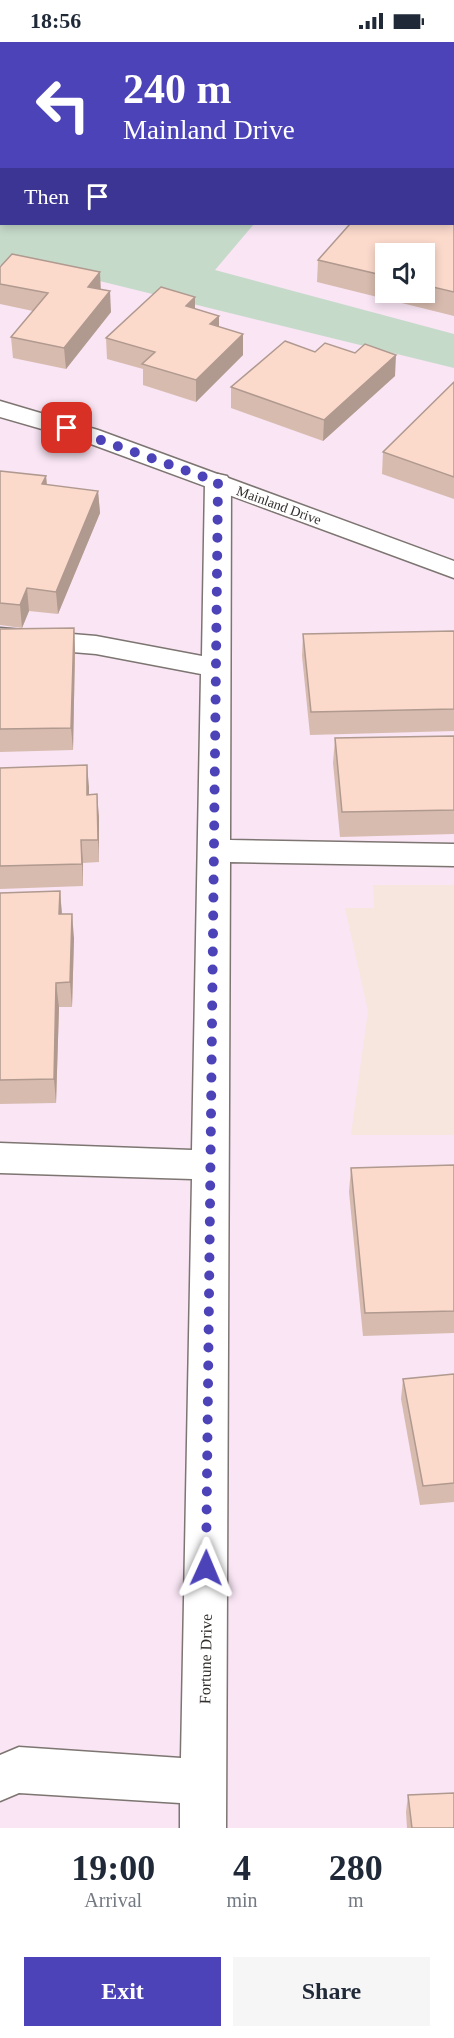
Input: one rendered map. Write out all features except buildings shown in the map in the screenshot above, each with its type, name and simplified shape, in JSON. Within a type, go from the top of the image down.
[{"type":"street","name":"Mainland Drive","points":[[0,409],[89,435],[454,570]]},
{"type":"street","name":"Fortune Drive","points":[[203,1828],[218,482]]},
{"type":"street","points":[[0,637],[96,645],[216,668]]},
{"type":"street","points":[[214,851],[454,855]]},
{"type":"street","points":[[0,1158],[211,1166]]},
{"type":"street","points":[[0,1778],[19,1770],[204,1782]]},
{"type":"shaded area","points":[[0,225],[454,225],[454,1828],[0,1828]]},
{"type":"shaded area","points":[[373,885],[454,885],[454,1135],[351,1135],[368,1011],[345,908],[374,908]]},
{"type":"green space","points":[[0,225],[253,225],[215,270],[454,334],[454,368],[63,272],[0,265]]},
{"type":"route","points":[[67,428],[218,482],[206,1568]]}]
